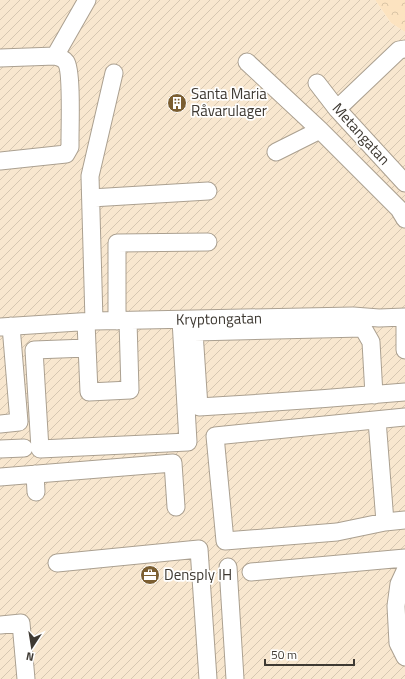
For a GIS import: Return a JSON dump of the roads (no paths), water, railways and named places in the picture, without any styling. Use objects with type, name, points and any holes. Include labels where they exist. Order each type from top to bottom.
[{"type":"street","points":[[55,56],[87,0]]},
{"type":"street","points":[[338,109],[399,50],[405,49]]},
{"type":"street","points":[[0,58],[55,56],[62,58],[66,62],[70,85],[70,147],[68,152],[60,156],[0,161]]},
{"type":"street","points":[[247,62],[320,130],[399,209],[405,219]]},
{"type":"street","points":[[114,73],[90,176],[90,322],[87,348],[89,392],[130,390],[122,321],[117,244],[208,242]]},
{"type":"street","name":"Metangatan","points":[[318,83],[338,109],[405,183]]},
{"type":"street","points":[[276,152],[320,130]]},
{"type":"street","points":[[91,198],[208,191]]},
{"type":"street","points":[[405,312],[405,350]]},
{"type":"street","name":"Kryptongatan","points":[[6,327],[122,321],[353,316],[379,318],[405,317]]},
{"type":"street","points":[[87,348],[34,350],[40,449],[188,442],[181,320]]},
{"type":"street","points":[[0,424],[19,422],[6,327]]},
{"type":"street","points":[[374,395],[371,342],[363,328],[194,332],[199,407],[374,395],[405,392]]},
{"type":"street","points":[[405,417],[215,436],[225,541],[337,532],[385,522],[405,520]]},
{"type":"street","points":[[377,420],[385,522]]},
{"type":"street","points":[[0,449],[24,448]]},
{"type":"street","points":[[0,476],[173,463],[176,507]]},
{"type":"street","points":[[31,474],[36,492]]},
{"type":"street","points":[[57,563],[199,549],[208,679]]},
{"type":"street","points":[[251,572],[405,558]]},
{"type":"street","points":[[228,568],[235,679]]},
{"type":"street","points":[[405,571],[399,584],[396,606],[398,643],[405,658]]},
{"type":"street","points":[[0,625],[21,623],[26,679]]},
{"type":"place","name":"Santa Maria Råvarulager","points":[[177,103]]},
{"type":"place","name":"Densply IH","points":[[150,575]]}]
